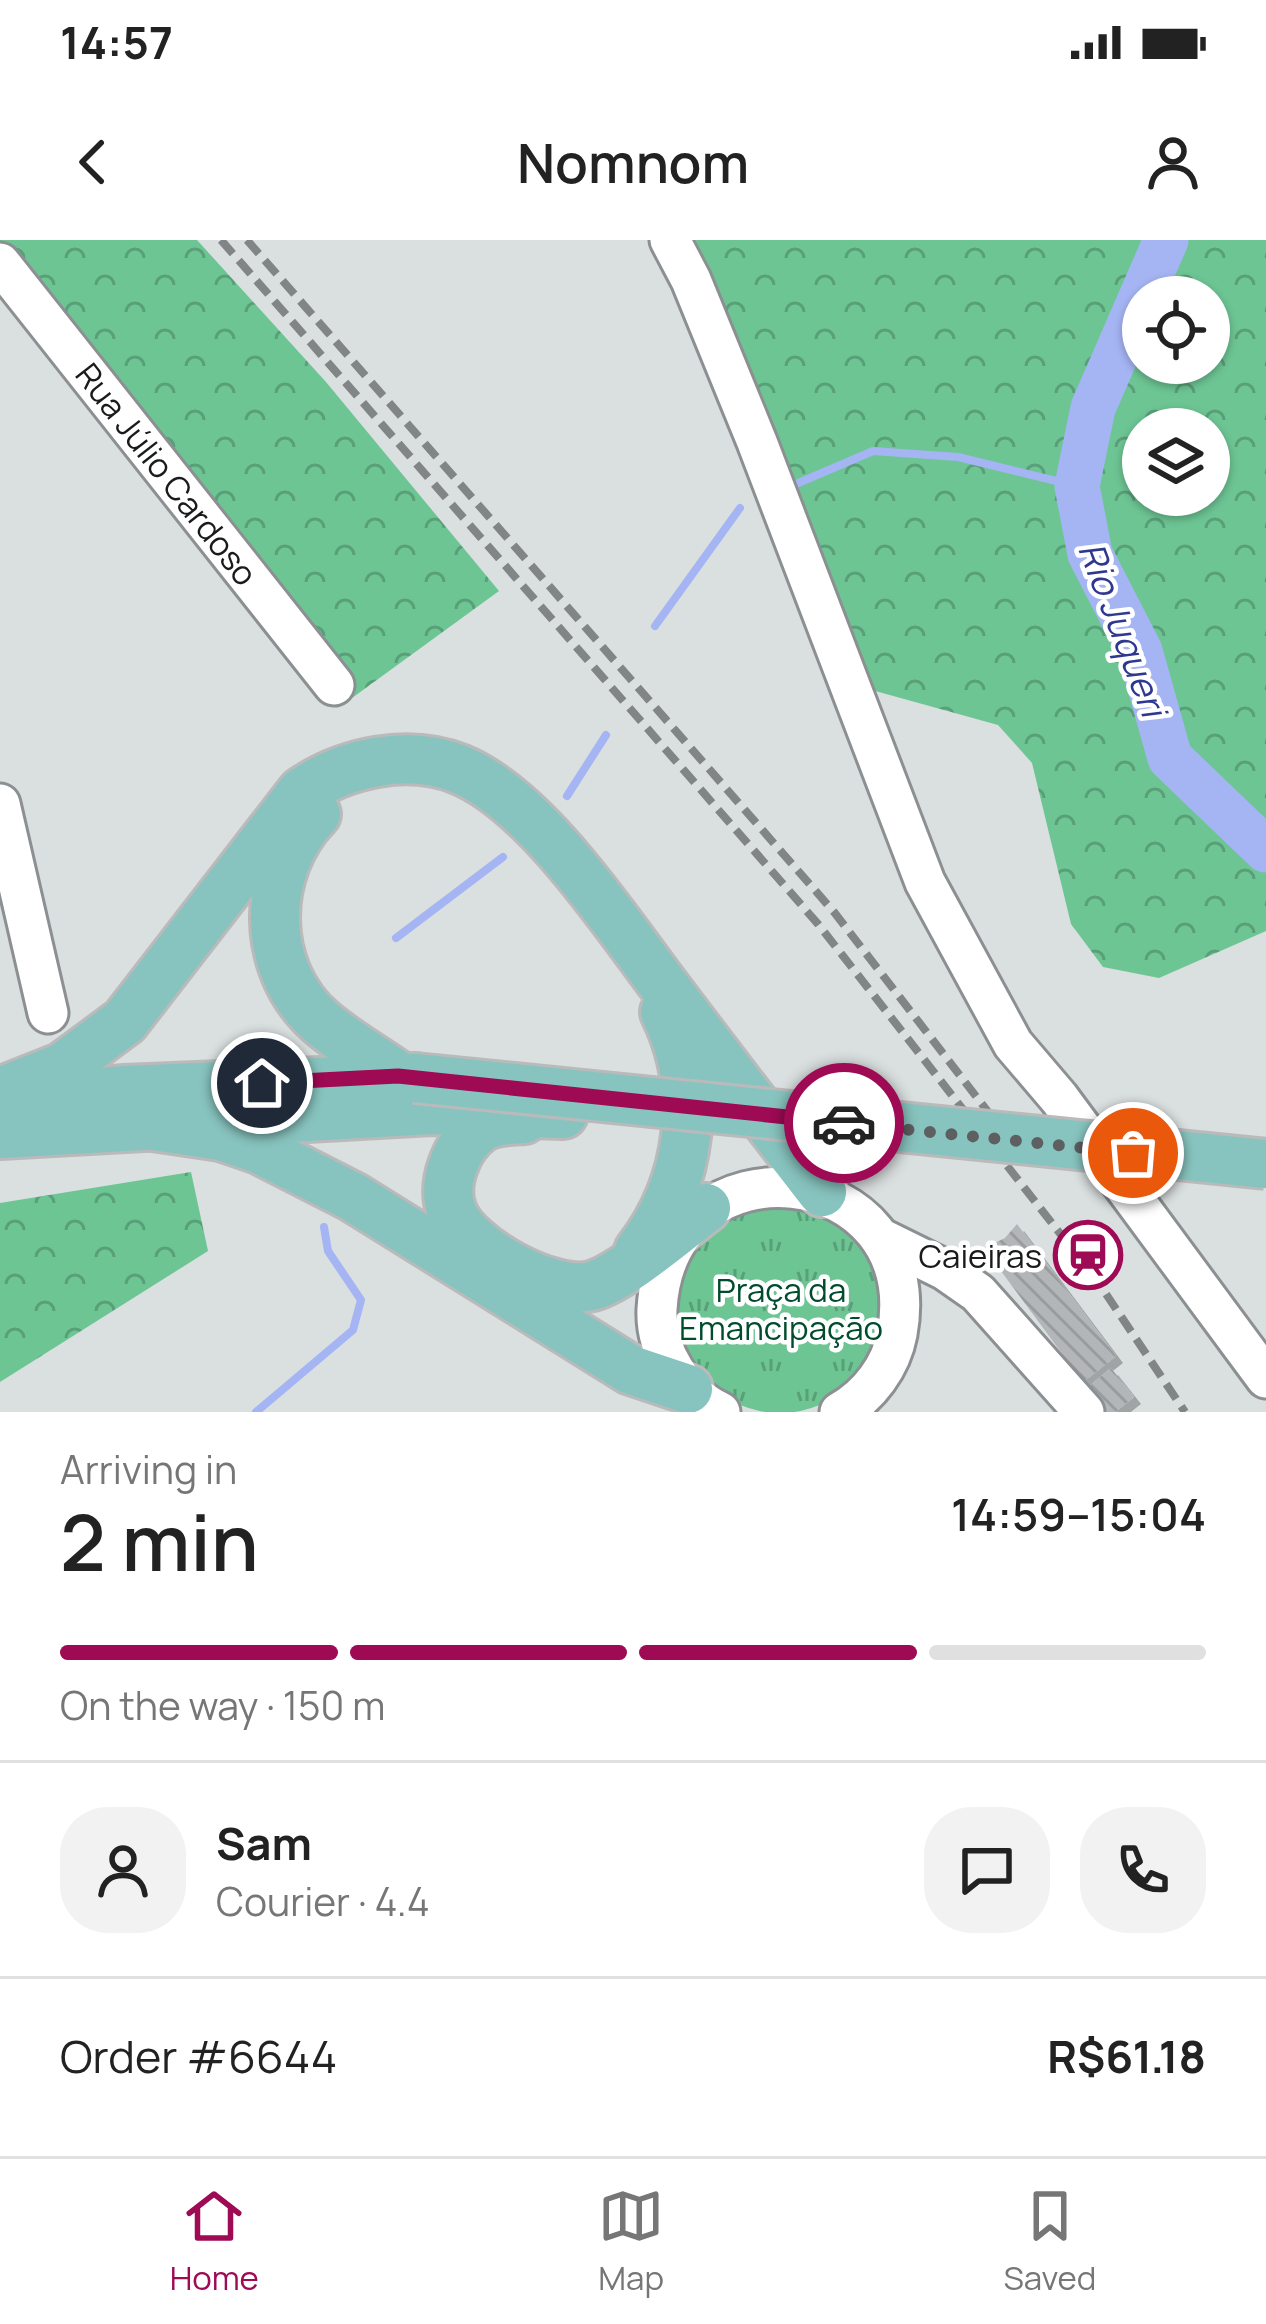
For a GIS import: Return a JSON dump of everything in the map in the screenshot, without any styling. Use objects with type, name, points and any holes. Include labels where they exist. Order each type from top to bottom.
[{"type":"main road","points":[[0,1097],[63,1067],[125,1022],[302,792],[340,770],[434,761],[458,768],[522,810],[821,1192]]},
{"type":"main road","points":[[381,763],[335,794],[306,825],[286,857],[276,894],[274,928],[280,958],[298,997],[322,1022],[406,1077]]},
{"type":"main road","points":[[563,1114],[491,1123],[476,1130],[449,1176],[452,1215],[464,1231],[506,1262],[563,1288],[596,1285],[666,1238],[685,1141],[687,1069],[646,963]]},
{"type":"main road","points":[[0,1097],[406,1077],[1266,1165]]},
{"type":"main road","points":[[0,1134],[432,1110],[563,1114],[1266,1195]]},
{"type":"main road","points":[[147,1125],[220,1136],[259,1148],[352,1197],[631,1370],[707,1405]]},
{"type":"street","points":[[670,240],[757,442],[925,883],[1013,1044],[1059,1098],[1266,1378]]},
{"type":"street","name":"Rua Júlio Cardoso","points":[[2,270],[334,685]]},
{"type":"street","points":[[0,804],[49,1012]]},
{"type":"street","points":[[707,1405],[666,1354],[657,1315],[666,1238],[742,1190],[782,1184],[821,1192],[854,1211],[880,1238],[896,1272],[901,1310],[890,1412]]},
{"type":"street","points":[[880,1238],[945,1270],[978,1293],[1084,1412]]},
{"type":"street","points":[[840,1412],[878,1379],[894,1347]]},
{"type":"green space","points":[[0,240],[197,240],[326,382],[499,591],[352,698],[128,404],[0,258]]},
{"type":"green space","points":[[678,240],[1266,240],[1266,931],[1159,978],[1103,967],[1071,924],[1032,763],[998,725],[868,689]]},
{"type":"green space","points":[[191,1172],[208,1251],[0,1382],[0,1203]]},
{"type":"green space","name":"Praça da Emancipação","points":[[760,1207],[800,1207],[838,1223],[866,1251],[882,1289],[882,1329],[866,1367],[838,1395],[800,1411],[760,1411],[722,1395],[694,1367],[678,1329],[678,1289],[694,1251],[722,1223]]},
{"type":"building","points":[[1017,1224],[1116,1356],[1083,1382],[984,1248],[1005,1238]]},
{"type":"building","points":[[1111,1368],[1134,1397],[1115,1412],[1104,1412],[1086,1389]]},
{"type":"waterway","name":"Rio Juqueri","points":[[1166,240],[1093,408],[1077,486],[1090,554],[1140,651],[1170,758],[1266,850]]},
{"type":"waterway","points":[[796,484],[873,451],[958,457],[1077,486]]},
{"type":"waterway","points":[[655,626],[740,508]]},
{"type":"waterway","points":[[567,796],[606,735]]},
{"type":"waterway","points":[[396,938],[503,857]]},
{"type":"waterway","points":[[256,1412],[353,1330],[361,1300],[328,1251],[324,1227]]},
{"type":"railway","points":[[221,240],[818,924],[1098,1282],[1185,1412]]},
{"type":"railway","points":[[247,240],[834,912],[1029,1165]]},
{"type":"way so far","points":[[844,1123],[1133,1153]]},
{"type":"place","name":"Caieiras","points":[[1088,1255]]},
{"type":"route","points":[[262,1083],[398,1076],[844,1123]]}]
